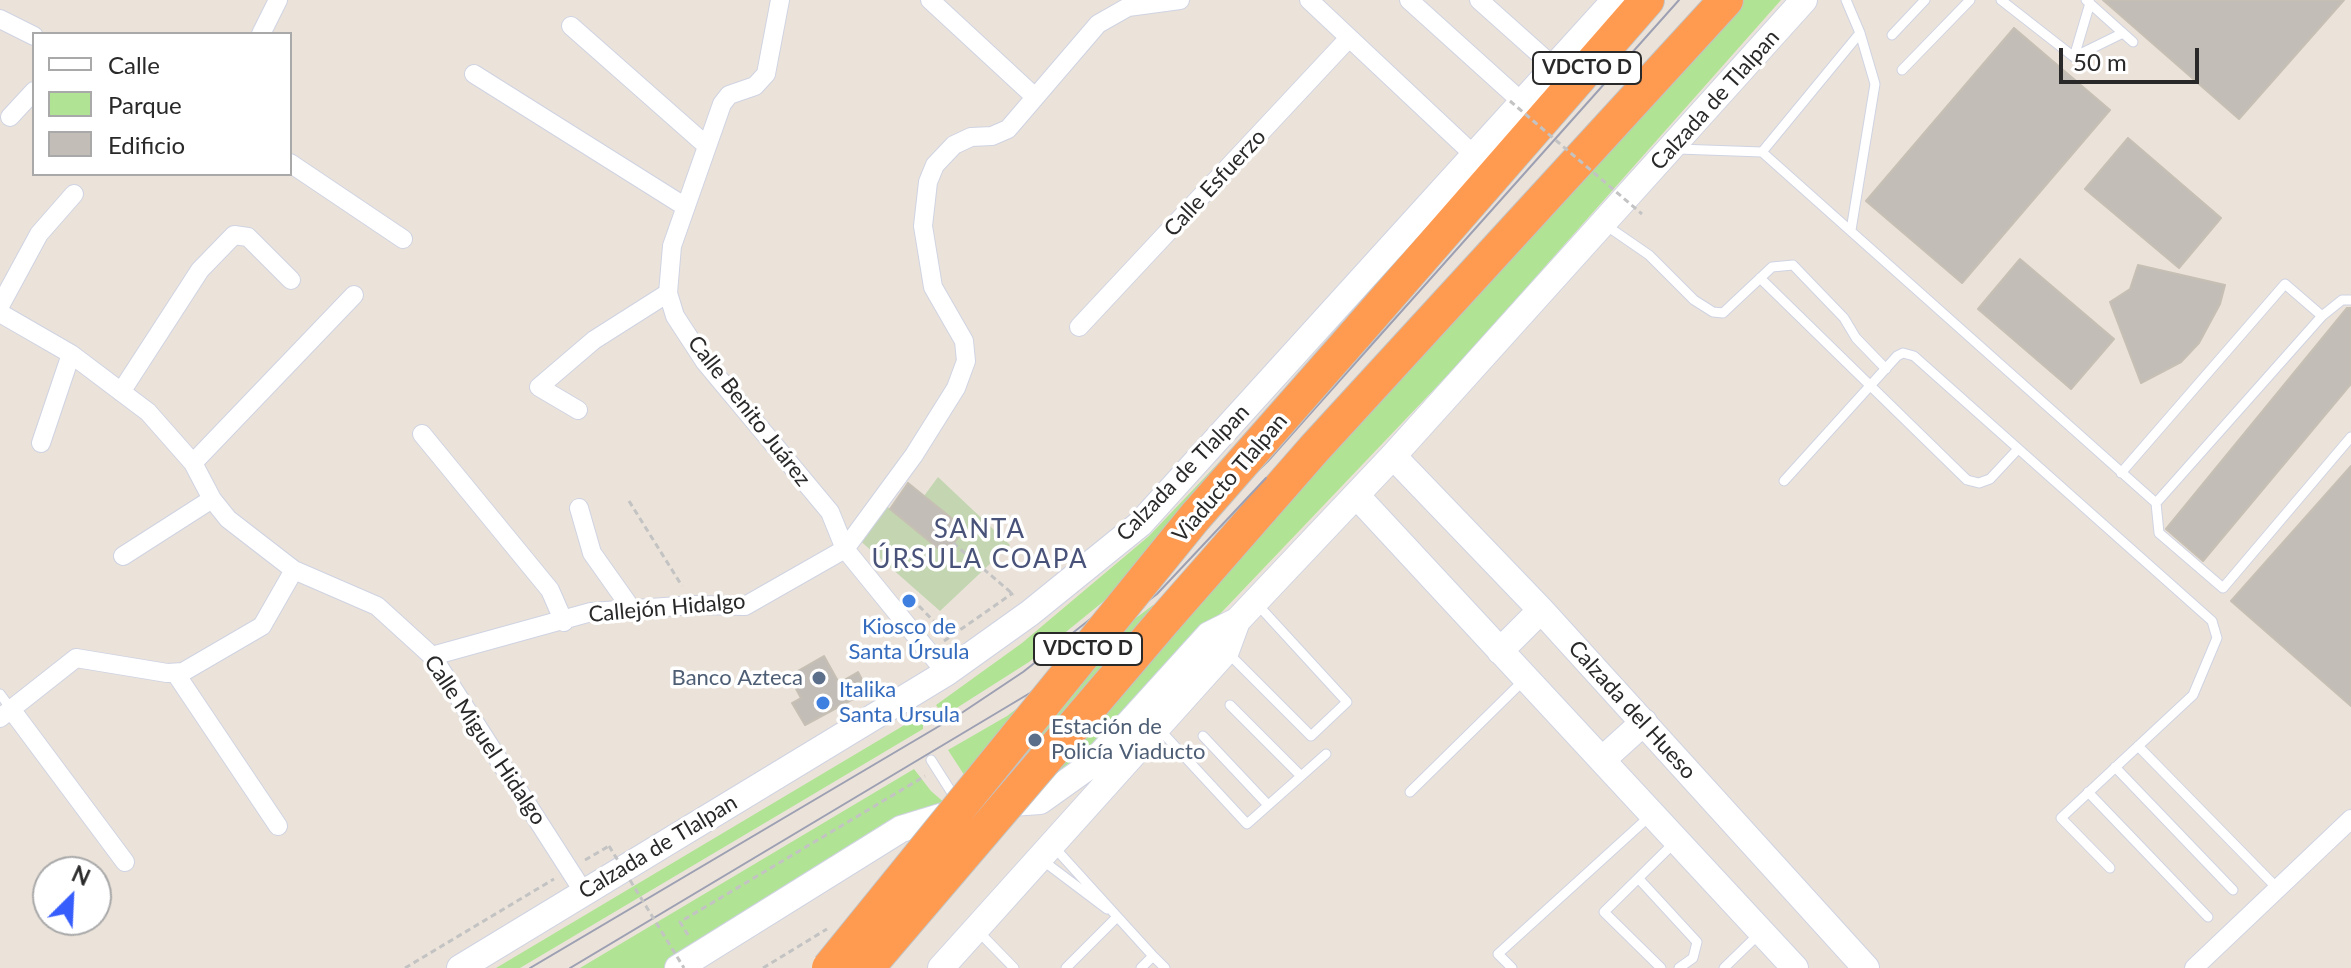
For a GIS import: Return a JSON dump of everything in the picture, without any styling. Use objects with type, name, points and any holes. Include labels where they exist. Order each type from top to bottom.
[{"type":"highway","name":"Viaducto Tlalpan","points":[[829,968],[1195,517],[1647,0]]},
{"type":"highway","name":"Viaducto Tlalpan","points":[[867,968],[1314,449],[1726,0]]},
{"type":"main road","name":"Calzada de Tlalpan","points":[[460,968],[577,880],[946,673],[1021,603],[1140,524],[1474,155],[1516,101],[1554,67],[1615,0]]},
{"type":"main road","name":"Calzada de Tlalpan","points":[[681,961],[901,829],[980,805],[1040,801],[1092,764],[1209,635],[1246,612],[1393,456],[1804,0]]},
{"type":"main road","name":"Calzada del Hueso","points":[[1393,456],[1541,610],[1866,968]]},
{"type":"main road","points":[[1356,495],[1795,968]]},
{"type":"main road","points":[[1500,651],[1541,610]]},
{"type":"main road","points":[[941,968],[1226,651],[1246,612]]},
{"type":"main road","points":[[1602,760],[1644,722]]},
{"type":"street","points":[[262,32],[278,0]]},
{"type":"street","name":"Calle Benito Juárez","points":[[780,0],[766,74],[755,86],[729,95],[684,206],[670,258],[668,293],[675,316],[705,362],[830,512],[845,549],[946,673]]},
{"type":"street","points":[[930,0],[1035,97]]},
{"type":"street","points":[[845,549],[914,455],[956,388],[966,361],[964,341],[933,287],[923,226],[928,182],[935,165],[963,141],[1008,129],[1098,24],[1128,7],[1180,0]]},
{"type":"street","points":[[1309,0],[1474,155]]},
{"type":"street","points":[[1409,0],[1516,101]]},
{"type":"street","points":[[1479,0],[1554,67]]},
{"type":"street","points":[[0,19],[32,35]]},
{"type":"street","points":[[571,26],[707,146]]},
{"type":"street","name":"Calle Esfuerzo","points":[[1079,327],[1349,38]]},
{"type":"street","points":[[474,74],[684,206]]},
{"type":"street","points":[[10,117],[32,93]]},
{"type":"street","points":[[292,164],[403,239]]},
{"type":"street","points":[[0,306],[39,234],[74,194]]},
{"type":"street","points":[[121,392],[200,270],[234,235],[248,237],[291,280]]},
{"type":"street","points":[[578,410],[539,387],[594,340],[668,293]]},
{"type":"street","points":[[193,463],[354,295]]},
{"type":"street","name":"Calle Miguel Hidalgo","points":[[0,313],[71,354],[169,432],[193,463],[212,499],[228,519],[294,570],[377,606],[432,656],[577,880]]},
{"type":"street","points":[[41,443],[71,354]]},
{"type":"street","points":[[422,434],[550,590],[564,622]]},
{"type":"street","points":[[123,556],[212,499]]},
{"type":"street","points":[[579,508],[592,553],[633,611]]},
{"type":"street","name":"Callejón Hidalgo","points":[[432,656],[564,622],[591,612],[694,605],[745,606],[845,549]]},
{"type":"street","points":[[125,862],[4,707],[76,658],[176,674],[262,626],[294,570]]},
{"type":"street","points":[[176,674],[278,826]]},
{"type":"street","points":[[2194,968],[2351,819]]},
{"type":"lane","points":[[1846,0],[1860,33],[1875,84],[1851,230]]},
{"type":"lane","points":[[1892,35],[1925,0]]},
{"type":"lane","points":[[1902,70],[1970,0]]},
{"type":"lane","points":[[2001,0],[2074,57]]},
{"type":"lane","points":[[2074,57],[2088,2],[2133,42]]},
{"type":"lane","points":[[1762,152],[1860,33]]},
{"type":"lane","points":[[2074,57],[2123,33]]},
{"type":"lane","points":[[1671,148],[1762,152],[2156,503],[2159,533],[2223,588],[2351,437]]},
{"type":"lane","points":[[1604,224],[1649,255],[1694,300],[1713,312],[1723,313],[1772,267],[1793,265],[1844,318],[1856,338],[1886,369]]},
{"type":"lane","points":[[1760,278],[1967,480],[1979,483],[1990,479],[2018,449]]},
{"type":"lane","points":[[2121,473],[2285,284],[2322,316]]},
{"type":"lane","points":[[2156,503],[2322,316],[2342,300],[2351,300]]},
{"type":"lane","points":[[1784,481],[1886,369],[1903,353],[1914,356],[2212,621],[2216,630],[2213,654],[2193,695],[2061,818],[2110,868]]},
{"type":"lane","points":[[1226,651],[1311,736],[1347,702],[1246,612]]},
{"type":"lane","points":[[1410,792],[1526,679]]},
{"type":"lane","points":[[1230,705],[1301,776]]},
{"type":"lane","points":[[1157,727],[1247,824],[1326,754]]},
{"type":"lane","points":[[1203,736],[1268,805]]},
{"type":"lane","points":[[2138,746],[2278,889]]},
{"type":"lane","points":[[931,760],[962,810]]},
{"type":"lane","points":[[2115,767],[2233,890]]},
{"type":"lane","points":[[2088,792],[2208,917]]},
{"type":"lane","points":[[1512,968],[1498,954],[1652,814]]},
{"type":"lane","points":[[1661,968],[1604,912],[1677,840]]},
{"type":"lane","points":[[1045,851],[1165,968]]},
{"type":"lane","points":[[1045,851],[1100,895],[1107,909]]},
{"type":"lane","points":[[1639,879],[1697,942],[1693,958],[1679,968]]},
{"type":"lane","points":[[1066,968],[1116,918]]},
{"type":"lane","points":[[976,929],[1014,968]]},
{"type":"lane","points":[[1724,968],[1763,931]]},
{"type":"lane","points":[[1141,968],[1153,956]]},
{"type":"path","points":[[1516,101],[1642,214]]},
{"type":"path","points":[[629,501],[686,593]]},
{"type":"path","points":[[929,652],[949,637],[1021,603],[953,543]]},
{"type":"path","points":[[919,606],[949,637]]},
{"type":"path","points":[[694,945],[680,922],[923,777]]},
{"type":"path","points":[[405,968],[577,880],[609,846],[681,961]]},
{"type":"green space","points":[[1740,0],[1781,0],[1464,358],[1098,742],[1059,776],[1029,790],[1003,760],[972,787],[948,750],[1007,716],[1153,605],[1174,626]]},
{"type":"green space","points":[[1303,374],[1163,553],[1029,662],[944,716],[936,705],[1022,643],[1149,536]]},
{"type":"green space","points":[[938,477],[1010,545],[940,611],[857,538],[884,504],[944,553],[924,496]]},
{"type":"green space","points":[[923,714],[923,729],[520,968],[496,968]]},
{"type":"green space","points":[[914,769],[947,805],[666,968],[580,968]]},
{"type":"building","points":[[2103,0],[2344,0],[2239,119]]},
{"type":"building","points":[[2014,28],[2110,110],[1962,283],[1866,201]]},
{"type":"building","points":[[2128,138],[2221,218],[2179,268],[2085,189]]},
{"type":"building","points":[[2020,259],[2114,339],[2071,389],[1978,309]]},
{"type":"building","points":[[2138,265],[2225,285],[2220,304],[2199,343],[2181,362],[2141,383],[2110,302],[2130,289]]},
{"type":"building","points":[[2347,308],[2351,308],[2351,384],[2203,561],[2166,529]]},
{"type":"building","points":[[2351,466],[2351,706],[2231,601]]},
{"type":"building","points":[[908,483],[965,529],[945,554],[890,509]]},
{"type":"building","points":[[824,656],[839,683],[858,672],[868,691],[805,725],[792,703],[801,698],[789,676]]},
{"type":"tram line","points":[[530,968],[963,712],[1023,672],[1168,558],[1268,461],[1679,0]]},
{"type":"tram line","points":[[570,968],[1030,693],[1157,594],[1266,478]]},
{"type":"place","name":"Kiosco de Santa Úrsula","points":[[909,601]]},
{"type":"place","name":"Banco Azteca","points":[[819,678]]},
{"type":"place","name":"Italika Santa Ursula","points":[[823,703]]},
{"type":"place","name":"Estación de Policía Viaducto","points":[[1035,740]]},
{"type":"district","name":"SANTA ÚRSULA COAPA","points":[[980,545]]}]
